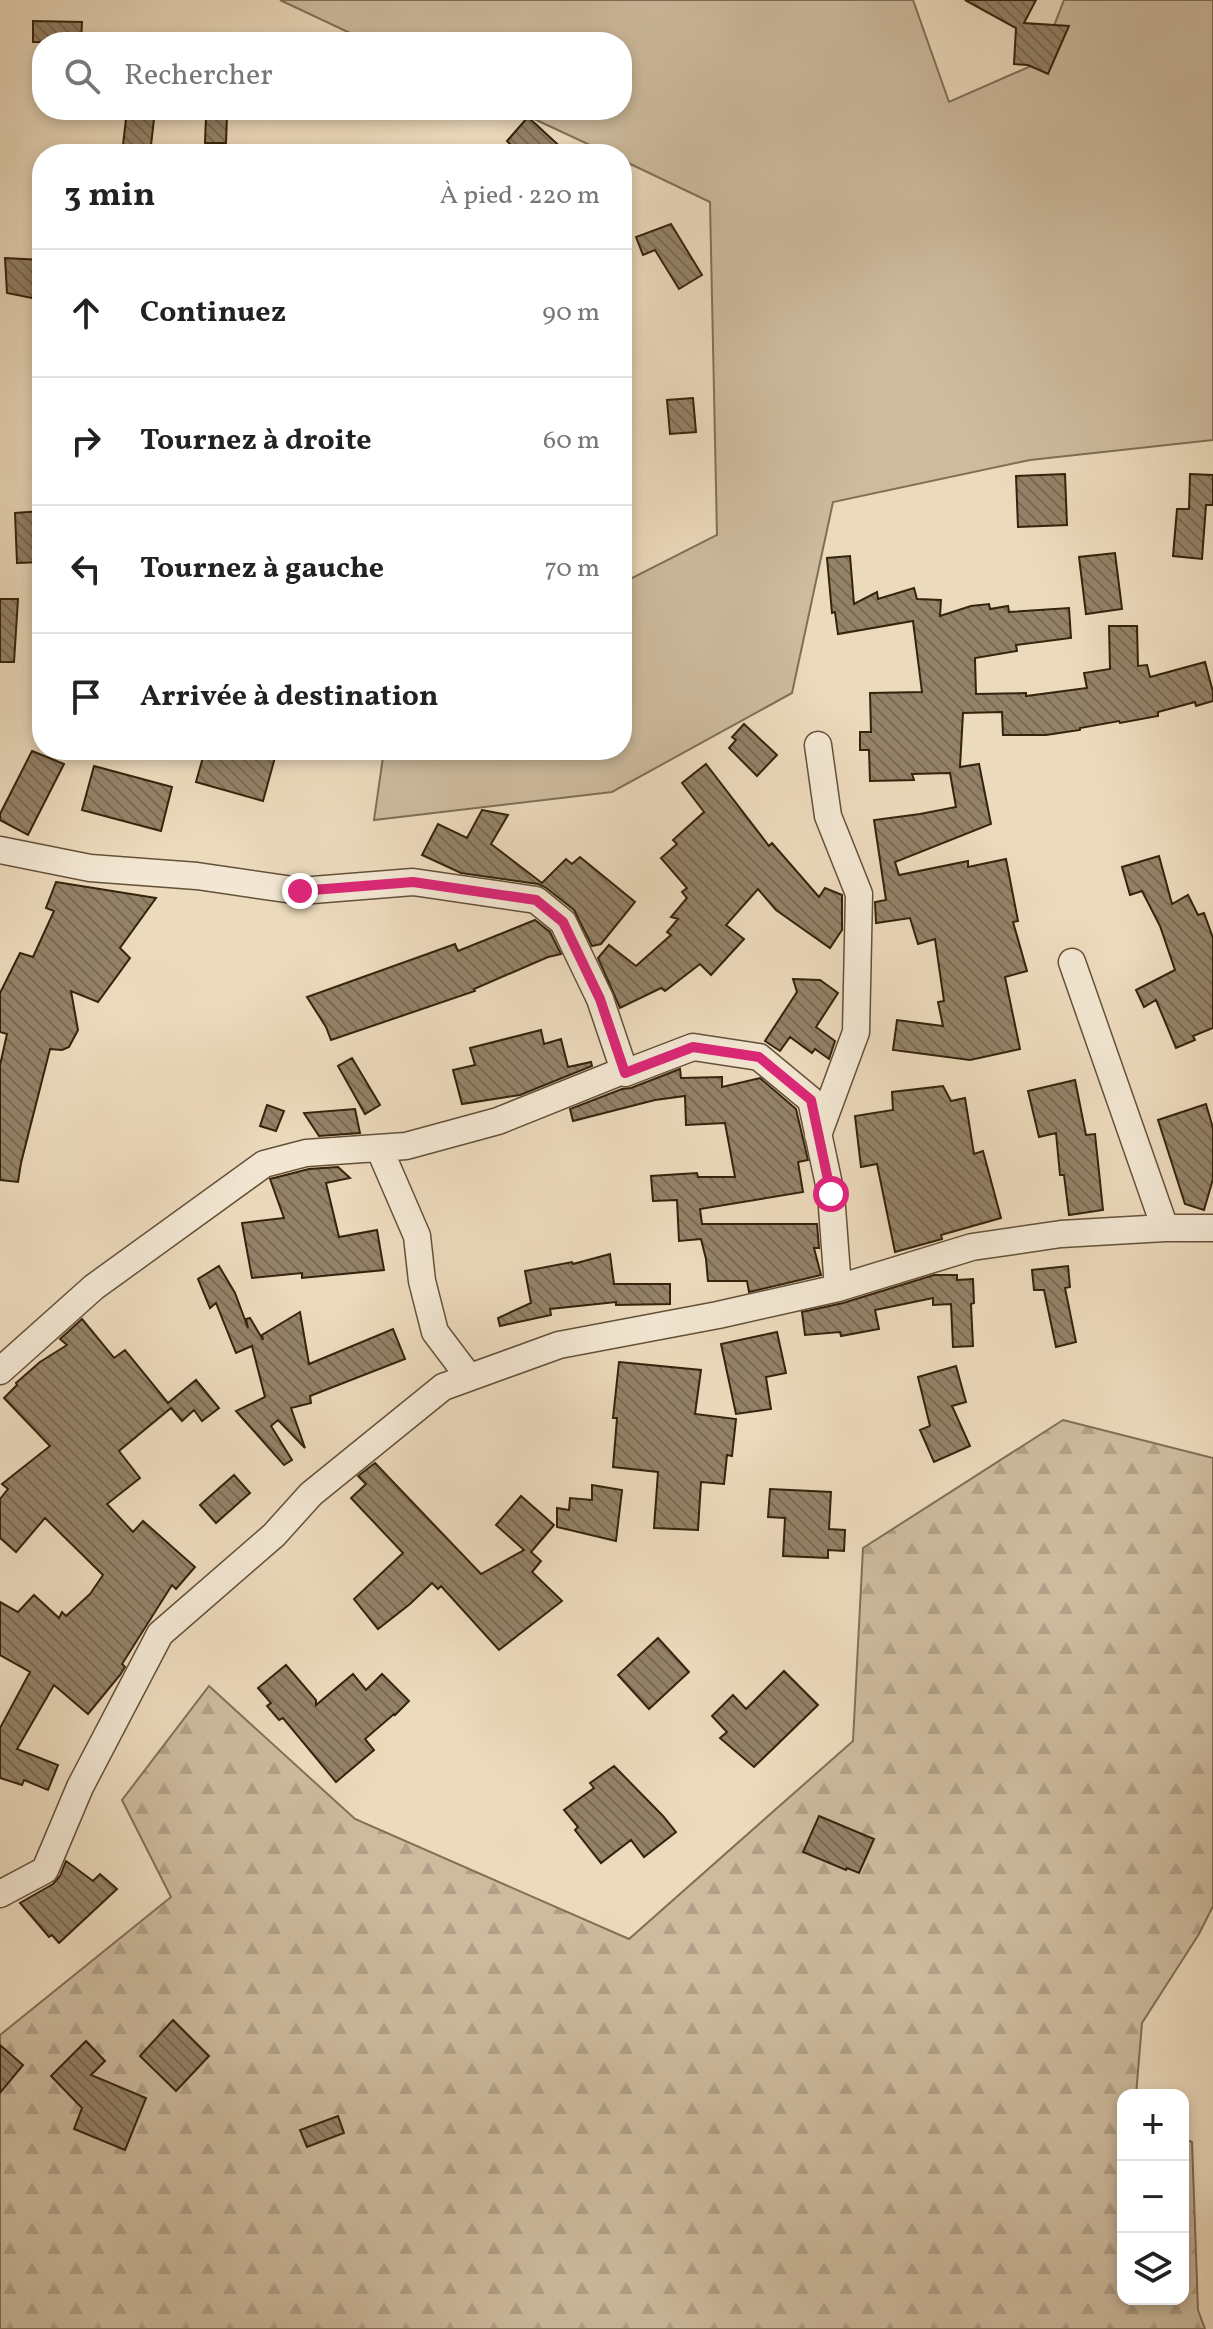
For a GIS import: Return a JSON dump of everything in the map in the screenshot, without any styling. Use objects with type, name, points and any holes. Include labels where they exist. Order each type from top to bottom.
[{"type":"street","points":[[818,745],[828,816],[859,894],[856,1032],[818,1135]]},
{"type":"street","points":[[0,850],[90,868],[197,876],[300,891],[413,882],[536,900],[563,922],[600,999],[625,1073]]},
{"type":"street","points":[[1072,962],[1165,1228]]},
{"type":"street","points":[[0,1371],[94,1287],[264,1164],[306,1153],[406,1146],[498,1121],[620,1072],[625,1073],[693,1047],[759,1057],[811,1100],[831,1194],[838,1288]]},
{"type":"street","points":[[379,1148],[417,1236],[422,1281],[435,1332],[469,1377]]},
{"type":"street","points":[[0,1894],[45,1870],[80,1787],[160,1634],[274,1535],[311,1494],[443,1387],[559,1345],[718,1315],[838,1288],[972,1247],[1061,1234],[1213,1228]]},
{"type":"green space","points":[[280,0],[913,0],[949,102],[1040,62],[1064,0],[1213,0],[1213,440],[1030,460],[833,502],[792,693],[612,792],[374,820],[383,760],[632,760],[632,578],[717,535],[710,202],[632,165],[632,144],[588,144],[536,120],[632,120],[632,32],[348,32]]},
{"type":"green space","points":[[1063,1420],[1213,1458],[1213,1906],[1199,1934],[1142,2023],[1136,2089],[1117,2089],[1117,2305],[1189,2305],[1189,2141],[1192,2142],[1198,2310],[1205,2329],[0,2329],[0,2035],[171,1897],[122,1800],[209,1686],[355,1819],[629,1939],[853,1741],[863,1548]]},
{"type":"building","points":[[965,0],[1036,0],[1024,23],[1069,26],[1048,74],[1028,65],[1014,64],[1016,28]]},
{"type":"building","points":[[33,21],[82,22],[82,32],[33,32]]},
{"type":"building","points":[[126,120],[154,120],[151,144],[123,144]]},
{"type":"building","points":[[206,120],[227,120],[226,143],[205,143]]},
{"type":"building","points":[[525,120],[531,120],[557,144],[510,144],[507,141]]},
{"type":"building","points":[[671,224],[702,275],[679,289],[655,250],[643,255],[636,237]]},
{"type":"building","points":[[5,258],[32,259],[32,298],[7,293]]},
{"type":"building","points":[[693,398],[696,432],[670,434],[667,400]]},
{"type":"building","points":[[1065,474],[1067,525],[1018,527],[1016,476]]},
{"type":"building","points":[[1190,474],[1213,475],[1213,505],[1206,505],[1202,559],[1173,556],[1177,509],[1189,509]]},
{"type":"building","points":[[32,512],[32,562],[17,563],[15,513]]},
{"type":"building","points":[[1115,553],[1122,609],[1086,614],[1079,557]]},
{"type":"building","points":[[850,556],[854,604],[877,592],[878,599],[914,588],[917,599],[941,600],[940,616],[989,604],[990,609],[1008,606],[1009,612],[1069,608],[1071,638],[1016,645],[1017,651],[975,658],[976,694],[1026,693],[1026,696],[1087,688],[1084,673],[1110,669],[1109,626],[1137,626],[1138,666],[1147,665],[1150,677],[1205,662],[1213,701],[1196,706],[1195,702],[1158,712],[1158,716],[1046,735],[1003,735],[1002,712],[963,713],[960,767],[979,764],[991,824],[895,862],[899,875],[968,861],[968,867],[1006,859],[1018,921],[1013,922],[1027,971],[1005,977],[1020,1049],[970,1060],[893,1050],[897,1020],[943,1026],[938,1002],[944,1001],[935,939],[918,944],[910,918],[876,923],[875,902],[886,900],[874,820],[956,807],[950,773],[912,774],[914,780],[870,781],[869,750],[860,750],[860,732],[871,732],[870,693],[922,692],[913,621],[838,634],[835,612],[832,613],[827,558]]},
{"type":"building","points":[[0,599],[18,599],[14,662],[0,662]]},
{"type":"building","points":[[744,724],[777,755],[757,776],[729,748],[736,740],[732,737]]},
{"type":"building","points":[[32,751],[32,760],[54,760],[64,764],[28,835],[0,820],[0,814]]},
{"type":"building","points":[[202,760],[274,760],[263,801],[196,782]]},
{"type":"building","points":[[706,764],[769,846],[772,843],[819,897],[825,888],[842,895],[842,930],[830,948],[776,910],[758,889],[726,925],[744,939],[711,975],[700,964],[665,991],[661,988],[620,1008],[598,958],[609,945],[636,966],[671,935],[667,932],[678,919],[671,917],[687,898],[682,892],[687,888],[661,858],[677,844],[673,840],[704,812],[682,783]]},
{"type":"building","points":[[94,766],[172,787],[161,831],[82,810]]},
{"type":"building","points":[[482,810],[508,815],[491,844],[542,883],[566,859],[572,864],[580,857],[635,902],[601,944],[592,946],[574,910],[545,887],[461,873],[422,855],[438,824],[467,838]]},
{"type":"building","points":[[1159,856],[1172,904],[1188,895],[1198,915],[1204,913],[1213,938],[1213,1028],[1193,1036],[1195,1040],[1176,1048],[1156,1000],[1144,1007],[1136,990],[1175,970],[1160,926],[1142,891],[1130,895],[1122,867]]},
{"type":"building","points":[[56,882],[156,898],[120,948],[130,958],[98,1002],[71,991],[78,1030],[69,1047],[50,1049],[18,1182],[0,1180],[0,1065],[7,1034],[0,1032],[0,993],[20,953],[33,957],[54,911],[46,908]]},
{"type":"building","points":[[535,920],[550,932],[561,954],[475,991],[331,1040],[307,997],[455,944],[458,951]]},
{"type":"building","points":[[793,979],[820,980],[838,993],[816,1027],[835,1041],[829,1059],[815,1049],[812,1053],[790,1037],[780,1051],[765,1041],[797,992]]},
{"type":"building","points":[[541,1030],[544,1044],[561,1039],[568,1067],[591,1062],[592,1066],[520,1095],[462,1104],[453,1070],[475,1065],[470,1048]]},
{"type":"building","points":[[352,1058],[380,1105],[365,1114],[338,1066]]},
{"type":"building","points":[[680,1069],[681,1078],[722,1077],[722,1087],[760,1078],[796,1109],[808,1160],[798,1162],[803,1192],[700,1209],[702,1224],[817,1224],[819,1248],[814,1248],[821,1275],[749,1292],[747,1281],[708,1281],[701,1239],[679,1241],[677,1200],[653,1201],[651,1176],[697,1173],[698,1177],[735,1177],[725,1123],[686,1125],[685,1096],[655,1100],[573,1121],[570,1109]]},
{"type":"building","points":[[1075,1080],[1086,1135],[1095,1134],[1103,1210],[1069,1215],[1064,1175],[1060,1175],[1056,1133],[1039,1137],[1028,1091]]},
{"type":"building","points":[[943,1086],[951,1101],[965,1098],[974,1154],[983,1151],[1001,1218],[895,1252],[877,1164],[861,1167],[855,1116],[893,1110],[892,1092]]},
{"type":"building","points":[[1206,1104],[1213,1128],[1213,1179],[1204,1210],[1185,1204],[1158,1120]]},
{"type":"building","points":[[267,1105],[284,1111],[276,1131],[260,1126]]},
{"type":"building","points":[[355,1109],[360,1133],[319,1136],[304,1113]]},
{"type":"building","points":[[338,1167],[350,1178],[326,1183],[339,1237],[377,1230],[384,1270],[302,1278],[302,1273],[252,1278],[242,1223],[284,1218],[270,1179],[309,1169]]},
{"type":"building","points":[[610,1254],[614,1284],[670,1284],[670,1304],[616,1305],[616,1302],[550,1309],[551,1315],[500,1326],[498,1318],[531,1303],[525,1271],[573,1264]]},
{"type":"building","points":[[219,1266],[235,1293],[248,1328],[246,1319],[250,1318],[263,1340],[262,1335],[300,1312],[309,1364],[393,1329],[405,1359],[310,1396],[311,1403],[291,1408],[305,1448],[278,1420],[271,1426],[292,1460],[284,1465],[236,1411],[265,1397],[252,1346],[236,1353],[216,1303],[210,1308],[198,1279]]},
{"type":"building","points":[[1068,1266],[1070,1287],[1065,1288],[1076,1342],[1056,1347],[1044,1290],[1034,1290],[1032,1270]]},
{"type":"building","points":[[934,1275],[957,1275],[957,1280],[973,1279],[973,1346],[953,1347],[951,1304],[933,1305],[933,1298],[875,1310],[879,1329],[841,1336],[840,1332],[805,1335],[802,1312]]},
{"type":"building","points":[[82,1319],[114,1358],[125,1350],[168,1403],[196,1380],[219,1408],[202,1421],[194,1410],[182,1421],[171,1408],[119,1451],[140,1478],[107,1504],[133,1532],[143,1521],[195,1567],[176,1589],[172,1585],[122,1664],[125,1667],[120,1675],[88,1714],[54,1685],[17,1749],[58,1765],[48,1790],[24,1780],[22,1785],[0,1778],[0,1728],[30,1672],[0,1655],[0,1602],[18,1612],[34,1595],[59,1618],[62,1612],[66,1616],[90,1594],[103,1575],[45,1518],[16,1552],[0,1538],[0,1499],[8,1489],[2,1484],[50,1446],[4,1398],[40,1362],[67,1345],[60,1339]]},
{"type":"building","points":[[777,1332],[786,1373],[766,1377],[771,1409],[736,1414],[721,1344]]},
{"type":"building","points":[[619,1362],[701,1370],[695,1414],[736,1419],[732,1456],[727,1455],[724,1484],[701,1482],[698,1530],[654,1528],[658,1472],[613,1467],[617,1418],[613,1418]]},
{"type":"building","points":[[956,1366],[966,1402],[952,1406],[970,1446],[934,1462],[920,1430],[930,1426],[918,1377]]},
{"type":"building","points":[[375,1463],[481,1574],[524,1550],[496,1525],[521,1496],[554,1525],[531,1552],[541,1561],[532,1572],[562,1601],[499,1650],[441,1586],[438,1589],[432,1583],[378,1629],[354,1599],[403,1553],[351,1498],[366,1484],[358,1476]]},
{"type":"building","points":[[234,1475],[250,1493],[216,1523],[200,1505]]},
{"type":"building","points":[[592,1485],[622,1490],[616,1541],[557,1527],[557,1508],[569,1510],[570,1498],[592,1500]]},
{"type":"building","points":[[770,1489],[831,1492],[829,1529],[845,1530],[844,1551],[828,1550],[828,1558],[783,1556],[785,1518],[768,1517]]},
{"type":"building","points":[[658,1638],[689,1672],[649,1709],[618,1675]]},
{"type":"building","points":[[286,1665],[316,1700],[316,1705],[353,1674],[366,1690],[382,1674],[409,1701],[365,1739],[374,1750],[336,1782],[283,1718],[279,1720],[267,1706],[271,1703],[258,1688]]},
{"type":"building","points":[[784,1671],[818,1705],[754,1767],[720,1738],[727,1732],[712,1716],[733,1695],[746,1709]]},
{"type":"building","points":[[614,1766],[676,1832],[644,1857],[631,1840],[601,1863],[575,1830],[578,1827],[564,1810],[594,1788],[590,1783]]},
{"type":"building","points":[[819,1816],[874,1839],[859,1873],[803,1852]]},
{"type":"building","points":[[66,1861],[93,1881],[100,1874],[117,1889],[59,1943],[52,1935],[49,1937],[20,1903],[53,1884]]},
{"type":"building","points":[[173,2020],[209,2056],[176,2091],[140,2056]]},
{"type":"building","points":[[86,2041],[105,2061],[91,2075],[146,2098],[125,2150],[74,2129],[82,2108],[51,2076]]},
{"type":"building","points":[[0,2045],[23,2065],[0,2093]]},
{"type":"building","points":[[338,2116],[344,2133],[307,2147],[300,2130]]},
{"type":"route","points":[[300,891],[413,882],[536,900],[563,922],[600,999],[625,1073],[693,1047],[759,1057],[811,1100],[831,1194]]}]
